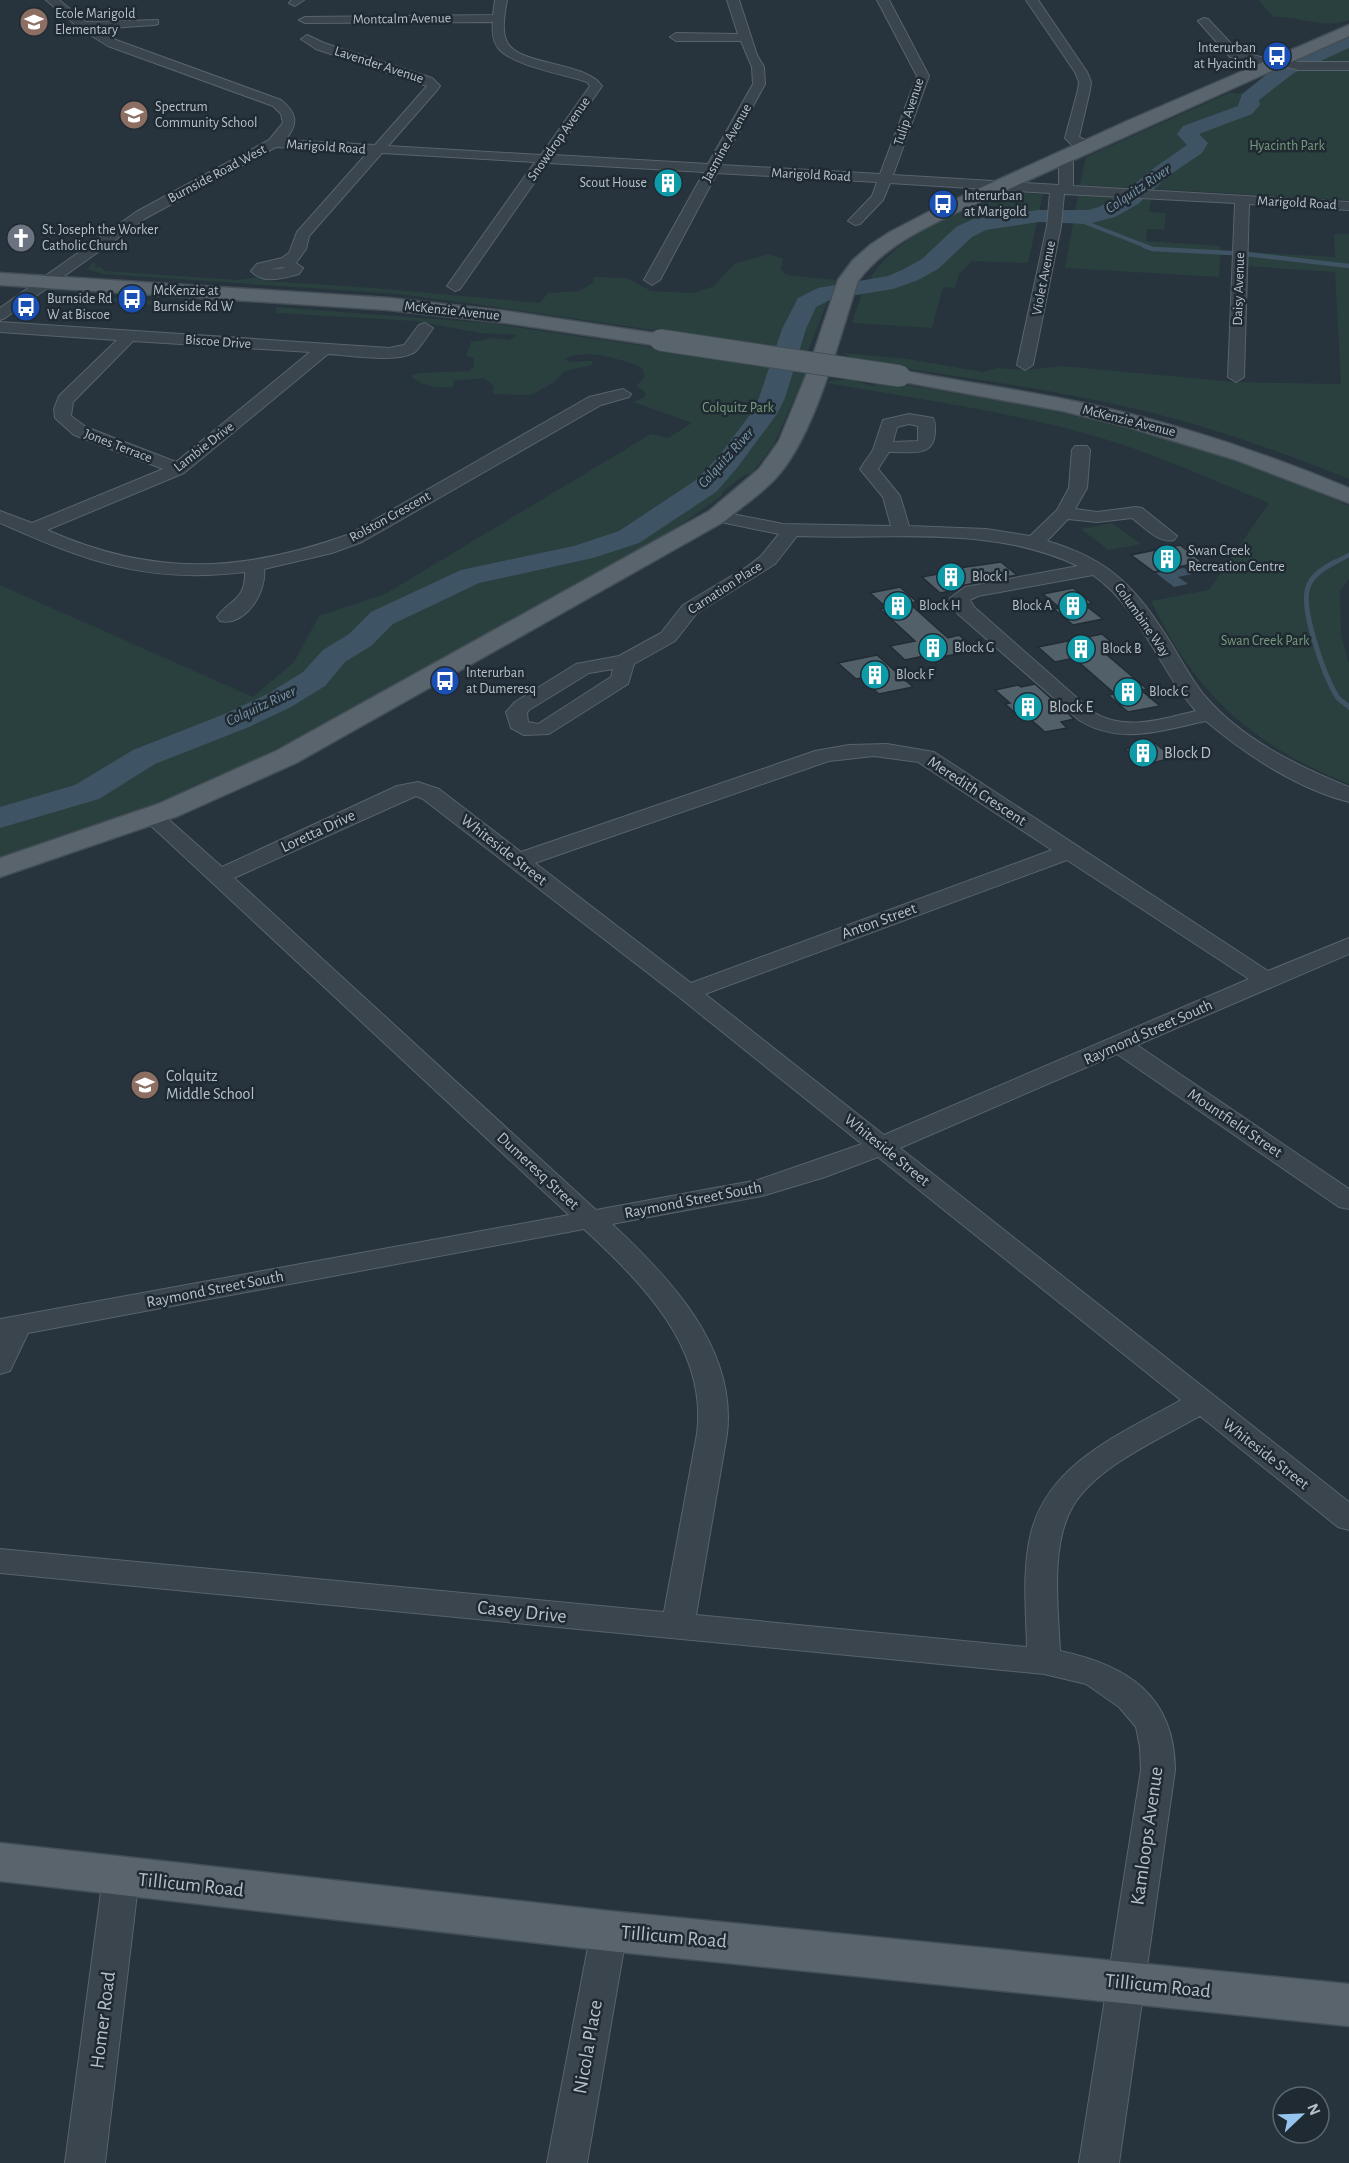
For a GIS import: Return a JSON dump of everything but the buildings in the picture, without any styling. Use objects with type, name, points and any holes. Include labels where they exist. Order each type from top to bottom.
[{"type":"main road","points":[[0,868],[151,816],[217,789],[306,746],[717,516],[767,474],[789,442],[817,373],[845,288],[853,271],[862,261],[894,238],[1001,186],[1088,145],[1286,64],[1349,30]]},
{"type":"main road","name":"McKenzie Avenue","points":[[0,279],[389,304],[506,317],[900,376],[1063,405],[1150,426],[1263,461],[1349,496]]},
{"type":"main road","name":"McKenzie Avenue","points":[[900,376],[937,378],[1002,388],[1128,413],[1230,442],[1349,486]]},
{"type":"main road","name":"Tillicum Road","points":[[0,1862],[609,1931],[1349,2005]]},
{"type":"street","name":"Burnside Road West","points":[[0,315],[141,215],[274,143],[284,134],[290,123],[289,113],[277,103],[112,43],[83,26],[52,0]]},
{"type":"street","name":"Snowdrop Avenue","points":[[455,286],[596,86],[595,82],[583,76],[509,52],[501,45],[498,18],[501,0]]},
{"type":"street","name":"Jasmine Avenue","points":[[652,280],[759,84],[759,68],[751,55],[733,0]]},
{"type":"street","name":"Tulip Avenue","points":[[855,221],[878,197],[923,76],[883,0]]},
{"type":"street","points":[[1032,0],[1081,72],[1085,82],[1072,138],[1078,143],[1088,145]]},
{"type":"street","name":"Montcalm Avenue","points":[[306,20],[498,18]]},
{"type":"street","points":[[1204,21],[1234,54],[1286,64],[1349,66]]},
{"type":"street","points":[[83,26],[154,22]]},
{"type":"street","points":[[676,37],[745,38]]},
{"type":"street","name":"Lavender Avenue","points":[[285,263],[298,250],[302,235],[434,86],[428,81],[320,46],[307,39]]},
{"type":"street","name":"Marigold Road","points":[[274,143],[1349,206]]},
{"type":"street","name":"Violet Avenue","points":[[1025,365],[1066,161],[1058,159]]},
{"type":"street","name":"Daisy Avenue","points":[[1236,377],[1242,200]]},
{"type":"street","name":"Biscoe Drive","points":[[0,327],[400,352],[409,349],[425,328]]},
{"type":"street","name":"Jones Terrace","points":[[129,336],[65,400],[62,409],[63,418],[80,431],[178,468]]},
{"type":"street","name":"Lambie Drive","points":[[32,530],[178,468],[324,349]]},
{"type":"street","name":"Rolston Crescent","points":[[0,516],[92,555],[136,565],[199,569],[254,566],[315,553],[356,538],[595,401],[623,394]]},
{"type":"street","points":[[882,447],[871,462],[869,469],[891,496],[897,510],[901,532]]},
{"type":"street","points":[[1034,543],[1064,513],[1078,488],[1081,450]]},
{"type":"street","points":[[1064,513],[1097,517],[1136,512],[1168,536]]},
{"type":"street","name":"Columbine Way","points":[[717,516],[792,530],[975,533],[1034,543],[1069,554],[1098,568],[1120,586],[1183,680],[1210,714],[1261,751],[1296,771],[1349,795]]},
{"type":"street","name":"Carnation Place","points":[[625,661],[621,680],[542,730],[524,729],[518,724],[515,718],[516,712],[522,706],[583,668],[625,661],[668,636],[690,609],[768,560],[792,530]]},
{"type":"street","points":[[227,617],[246,604],[257,578],[254,566]]},
{"type":"street","points":[[1098,568],[972,591],[960,598],[961,603],[965,610],[1078,709],[1096,722],[1112,728],[1133,728],[1210,714]]},
{"type":"street","name":"Meredith Crescent","points":[[518,861],[823,756],[867,748],[891,748],[926,757],[1266,980]]},
{"type":"street","name":"Whiteside Street","points":[[418,789],[431,794],[688,992],[1349,1519]]},
{"type":"street","name":"Loretta Drive","points":[[218,877],[405,791],[418,789]]},
{"type":"street","name":"Dumeresq Street","points":[[151,816],[168,829],[591,1220],[638,1264],[663,1292],[696,1344],[712,1390],[714,1413],[701,1509],[678,1627]]},
{"type":"street","name":"Anton Street","points":[[688,992],[1070,851]]},
{"type":"street","name":"Raymond Street South","points":[[8,1328],[762,1188],[882,1146],[1349,945]]},
{"type":"street","name":"Mountfield Street","points":[[1120,1045],[1349,1201]]},
{"type":"street","points":[[0,1364],[8,1328]]},
{"type":"street","points":[[1044,1661],[1042,1588],[1047,1533],[1057,1503],[1075,1479],[1094,1463],[1201,1402]]},
{"type":"street","name":"Casey Drive","points":[[0,1561],[1044,1661]]},
{"type":"street","name":"Kamloops Avenue","points":[[1044,1661],[1071,1665],[1099,1674],[1129,1694],[1152,1723],[1158,1746],[1158,1770],[1099,2163]]},
{"type":"street","name":"Homer Road","points":[[85,2163],[121,1877]]},
{"type":"street","name":"Nicola Place","points":[[567,2163],[609,1931]]},
{"type":"green space","points":[[1258,0],[1349,0],[1349,20],[1331,24],[1274,17]]},
{"type":"green space","name":"Hyacinth Park","points":[[1349,40],[1349,200],[1080,185],[1086,157],[1229,93],[1261,94],[1262,79]]},
{"type":"green space","points":[[1007,192],[1043,194],[1028,263],[972,261],[959,274],[955,288],[943,287],[932,328],[852,323],[861,295],[869,280],[896,249],[931,226]]},
{"type":"green space","points":[[1078,196],[1151,200],[1149,212],[1166,213],[1164,230],[1147,229],[1146,241],[1221,246],[1219,277],[1065,268]]},
{"type":"green space","points":[[1334,234],[1349,234],[1349,479],[1240,438],[1156,414],[1026,387],[857,361],[843,353],[908,359],[983,372],[997,368],[1026,370],[1062,366],[1235,382],[1341,384],[1335,272],[1244,266],[1246,252],[1335,257]]},
{"type":"green space","points":[[769,254],[783,259],[781,269],[786,275],[836,280],[807,353],[398,294],[103,274],[87,269],[94,261],[96,268],[100,267],[105,271],[239,280],[263,276],[270,278],[267,281],[540,303],[548,293],[579,291],[594,282],[593,277],[627,278],[651,291],[694,293],[714,286],[734,264]]},
{"type":"green space","points":[[68,295],[159,301],[156,305],[48,297]]},
{"type":"green space","name":"Colquitz Park","points":[[276,307],[488,323],[807,370],[773,446],[752,473],[744,475],[721,493],[723,495],[678,527],[393,687],[248,764],[134,813],[0,857],[0,585],[253,697],[294,662],[319,616],[385,594],[651,434],[668,438],[692,423],[633,402],[643,398],[646,394],[636,386],[644,378],[643,370],[639,366],[621,360],[592,354],[564,359],[571,362],[592,361],[592,365],[565,371],[553,383],[531,395],[493,394],[494,386],[483,378],[454,381],[453,387],[442,388],[419,382],[411,376],[420,373],[469,371],[474,366],[474,359],[466,355],[471,342],[493,338],[509,340],[518,335],[480,333],[414,321],[276,313]]},
{"type":"green space","name":"Swan Creek Park","points":[[836,380],[853,380],[873,386],[876,385],[860,380],[933,389],[1120,427],[1213,454],[1349,506],[1349,579],[1340,591],[1341,635],[1349,664],[1349,784],[1283,752],[1230,713],[1187,664],[1151,601],[1209,590],[1269,503],[1152,455],[1080,432],[986,411],[828,383]]},
{"type":"green space","points":[[1112,523],[1141,544],[1109,550],[1081,529]]},
{"type":"water","points":[[1184,568],[1192,574],[1178,577],[1188,584],[1174,587],[1156,573]]},
{"type":"waterway","name":"Colquitz River","points":[[0,818],[87,792],[144,757],[238,720],[280,700],[314,679],[334,656],[360,640],[382,618],[471,576],[583,552],[629,537],[706,486],[728,462],[764,414],[772,398],[794,329],[806,303],[826,293],[893,282],[910,275],[930,264],[964,232],[981,224],[1038,216],[1088,217],[1107,212],[1130,199],[1161,172],[1195,149],[1198,143],[1187,134],[1190,130],[1245,110],[1250,105],[1249,98],[1279,74],[1304,60],[1349,42]]},
{"type":"waterway","points":[[1071,217],[1148,247]]},
{"type":"waterway","points":[[1144,246],[1153,249],[1231,253]]},
{"type":"waterway","points":[[1246,254],[1349,266]]},
{"type":"waterway","points":[[1332,564],[1349,555]]},
{"type":"waterway","points":[[1335,562],[1312,579],[1306,597],[1307,611],[1315,643],[1327,675],[1338,698],[1349,707]]},
{"type":"place","name":"Ecole Marigold Elementary","points":[[34,22]]},
{"type":"place","name":"Interurban at Hyacinth","points":[[1277,56]]},
{"type":"place","name":"Spectrum Community School","points":[[134,115]]},
{"type":"place","name":"Scout House","points":[[668,183]]},
{"type":"place","name":"Interurban at Marigold","points":[[943,204]]},
{"type":"place","name":"St. Joseph the Worker Catholic Church","points":[[21,238]]},
{"type":"place","name":"McKenzie at Burnside Rd W","points":[[132,299]]},
{"type":"place","name":"Burnside Rd W at Biscoe","points":[[26,307]]},
{"type":"place","name":"Swan Creek Recreation Centre","points":[[1167,559]]},
{"type":"place","name":"Block I","points":[[951,577]]},
{"type":"place","name":"Block H","points":[[898,606]]},
{"type":"place","name":"Block A","points":[[1073,606]]},
{"type":"place","name":"Block G","points":[[933,648]]},
{"type":"place","name":"Block B","points":[[1081,649]]},
{"type":"place","name":"Block F","points":[[875,675]]},
{"type":"place","name":"Interurban at Dumeresq","points":[[445,681]]},
{"type":"place","name":"Block C","points":[[1128,692]]},
{"type":"place","name":"Block E","points":[[1028,707]]},
{"type":"place","name":"Block D","points":[[1143,753]]},
{"type":"place","name":"Colquitz Middle School","points":[[145,1085]]}]
